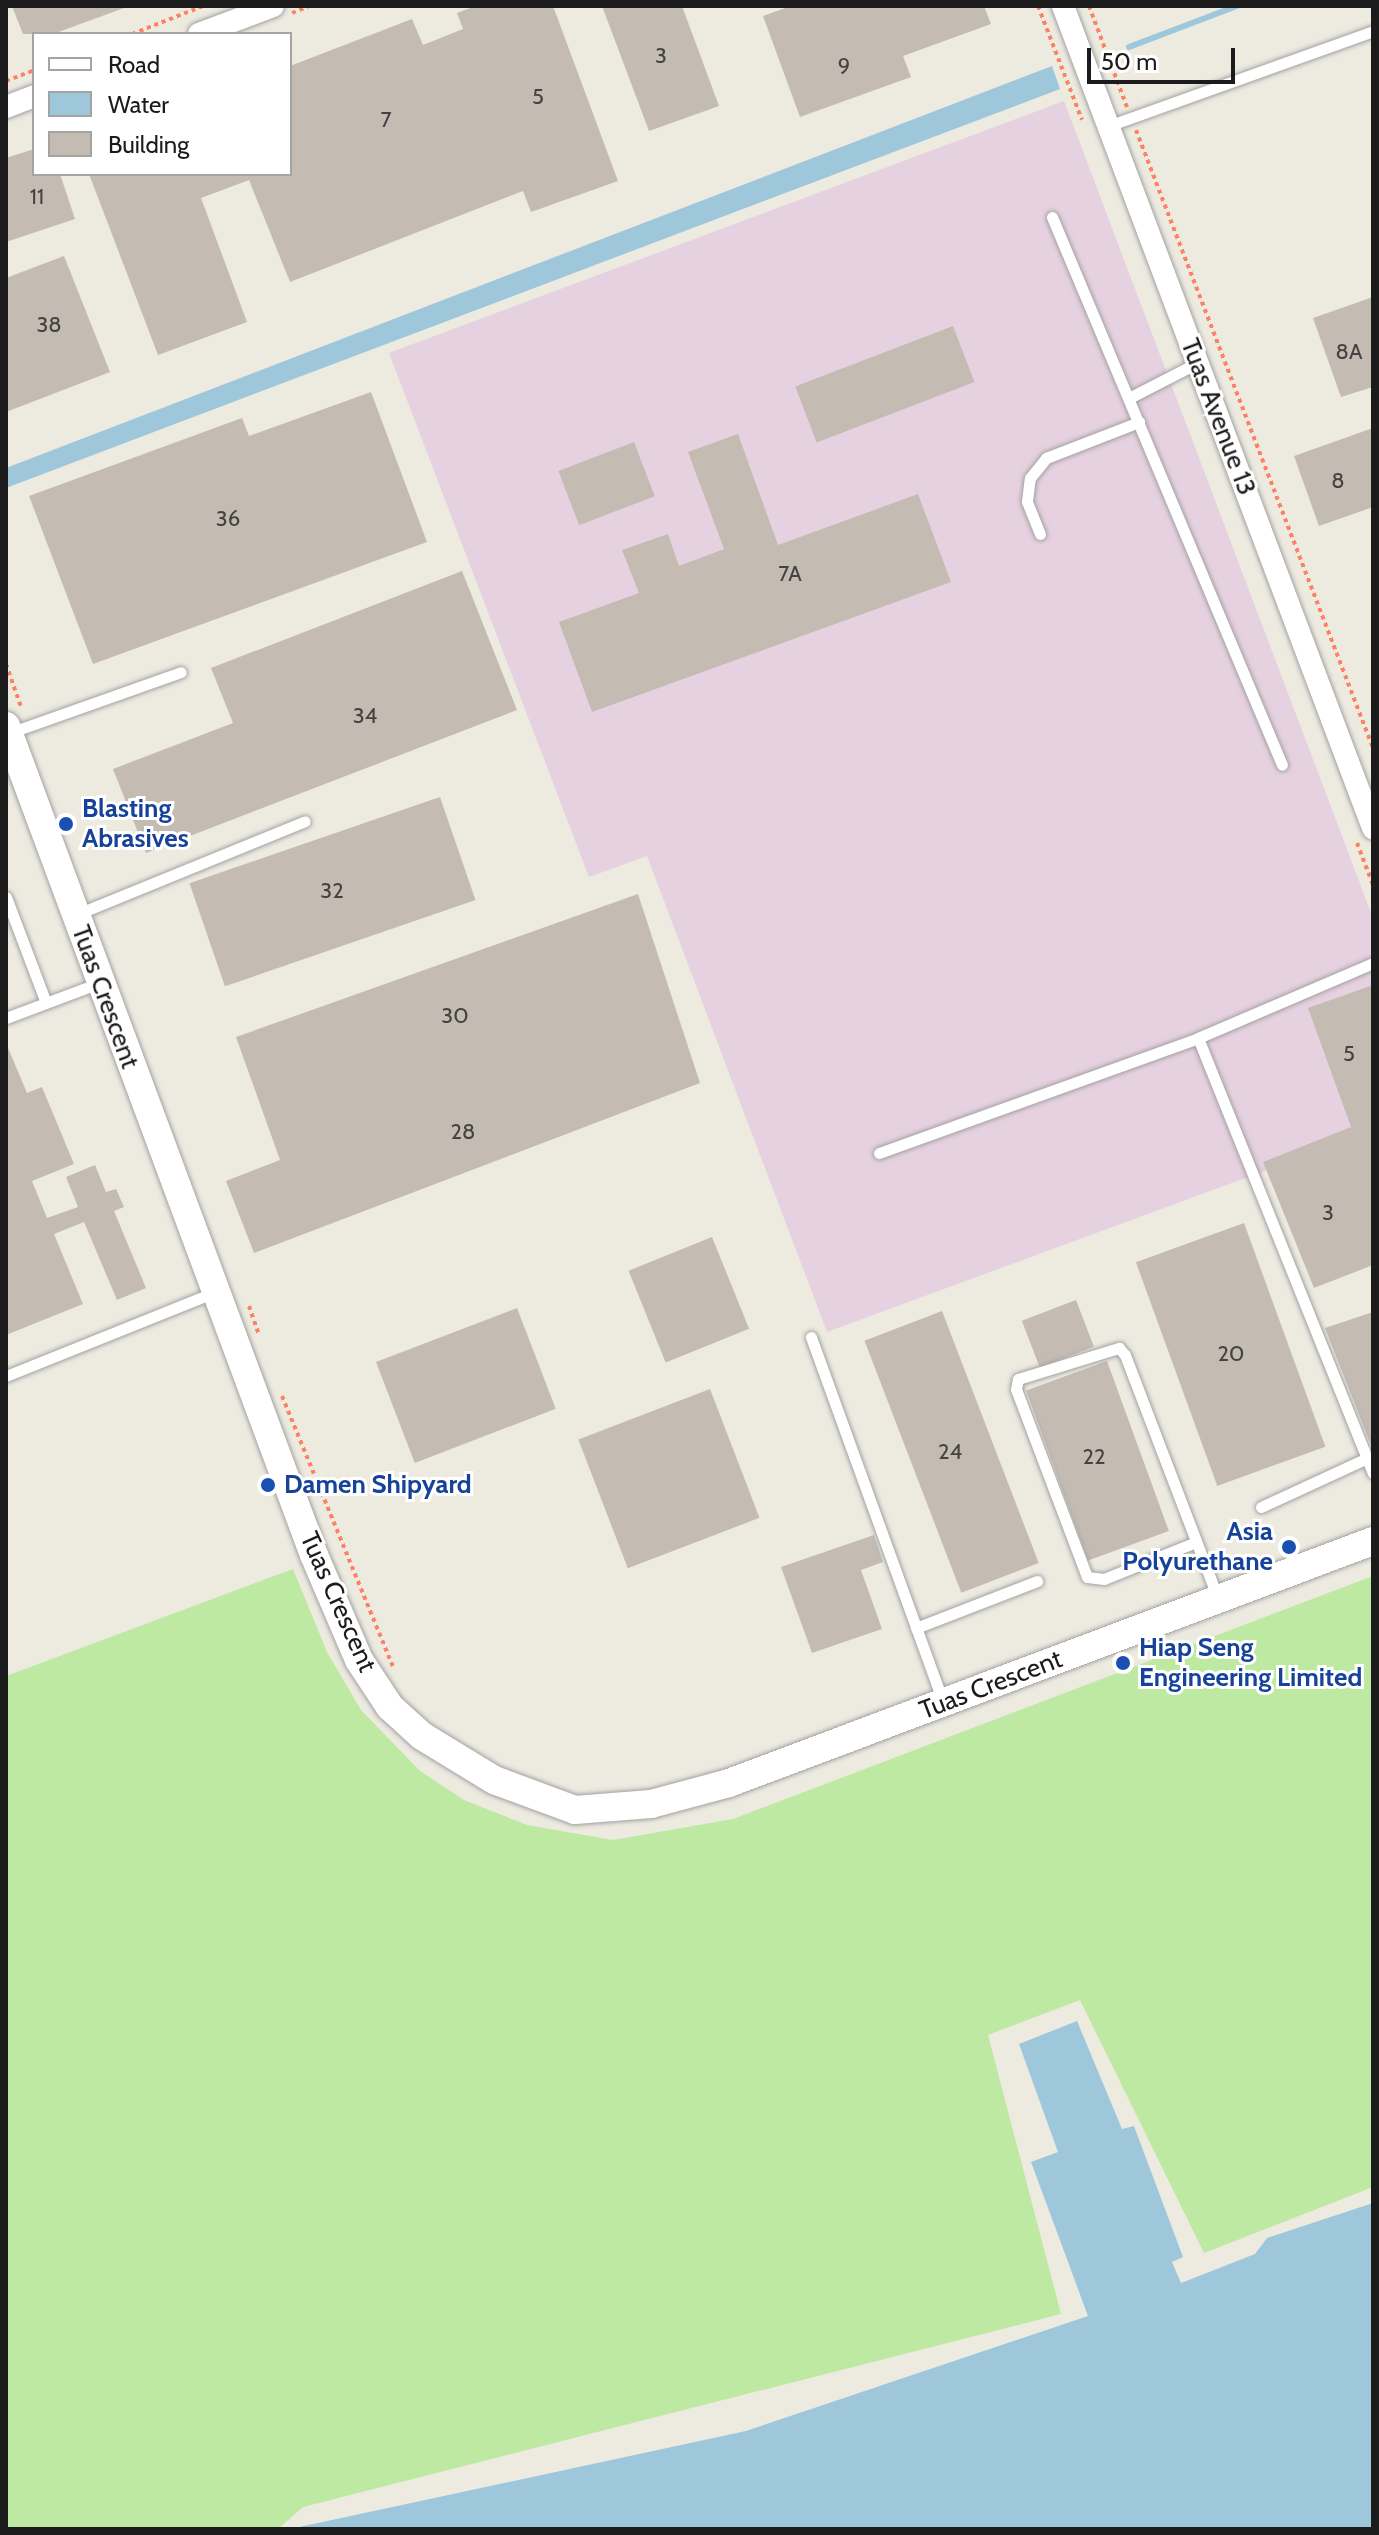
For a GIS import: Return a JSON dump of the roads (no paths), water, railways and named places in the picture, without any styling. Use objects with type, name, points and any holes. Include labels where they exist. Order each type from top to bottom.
[{"type":"street","points":[[204,32],[273,6]]},
{"type":"street","name":"Tuas Avenue 13","points":[[1063,6],[1373,828]]},
{"type":"street","points":[[6,107],[32,97]]},
{"type":"street","name":"Tuas Crescent","points":[[7,730],[215,1292],[359,1660],[390,1707],[422,1736],[494,1780],[575,1810],[651,1804],[729,1783],[943,1703],[1233,1601],[1373,1541]]},
{"type":"lane","points":[[1108,126],[1373,31]]},
{"type":"lane","points":[[1052,217],[1282,765]]},
{"type":"lane","points":[[1129,398],[1197,363]]},
{"type":"lane","points":[[1040,534],[1027,501],[1030,478],[1046,458],[1139,422]]},
{"type":"lane","points":[[7,730],[181,672]]},
{"type":"lane","points":[[74,915],[305,821]]},
{"type":"lane","points":[[6,897],[46,1003]]},
{"type":"lane","points":[[879,1153],[1198,1038],[1373,963]]},
{"type":"lane","points":[[6,1018],[99,983]]},
{"type":"lane","points":[[1198,1038],[1373,1473]]},
{"type":"lane","points":[[6,1376],[215,1292]]},
{"type":"lane","points":[[811,1337],[943,1703]]},
{"type":"lane","points":[[1196,1542],[1104,1579],[1087,1577],[1016,1389],[1018,1379],[1119,1348],[1196,1542],[1233,1601]]},
{"type":"lane","points":[[1261,1507],[1367,1458]]},
{"type":"lane","points":[[916,1628],[1037,1581]]},
{"type":"water","points":[[1052,66],[1060,89],[6,488],[6,468]]},
{"type":"water","points":[[1077,2021],[1122,2129],[1134,2126],[1183,2257],[1172,2262],[1181,2283],[1255,2254],[1267,2238],[1373,2203],[1373,2529],[290,2529],[746,2431],[1088,2316],[1031,2162],[1058,2152],[1019,2044]]},
{"type":"waterway","points":[[1129,47],[1237,6]]},
{"type":"place","name":"Blasting Abrasives","points":[[66,824]]},
{"type":"place","name":"Damen Shipyard","points":[[268,1485]]},
{"type":"place","name":"Asia Polyurethane","points":[[1289,1547]]},
{"type":"place","name":"Hiap Seng Engineering Limited","points":[[1123,1663]]}]
